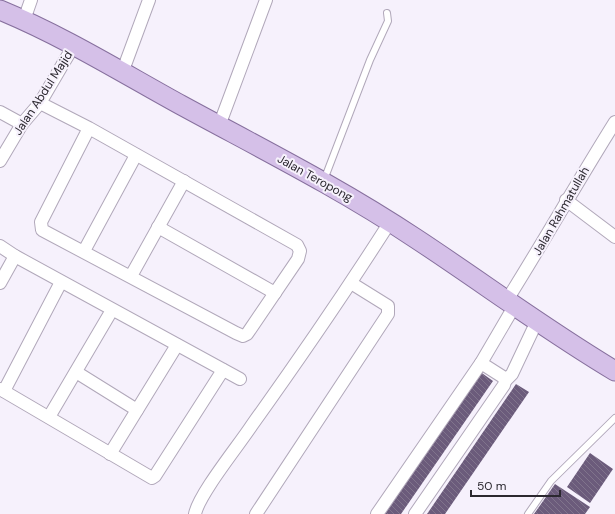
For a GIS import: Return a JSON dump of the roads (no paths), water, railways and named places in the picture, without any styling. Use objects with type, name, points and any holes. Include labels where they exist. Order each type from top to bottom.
[{"type":"main road","name":"Jalan Teropong","points":[[0,10],[24,20],[74,45],[122,73],[323,183],[390,222],[537,321],[615,371]]},
{"type":"street","points":[[24,20],[31,0]]},
{"type":"street","points":[[122,73],[149,0]]},
{"type":"street","points":[[219,126],[266,0]]},
{"type":"street","name":"Jalan Abdul Majid","points":[[0,161],[22,124],[40,103],[74,45]]},
{"type":"street","points":[[40,103],[89,128],[297,245],[300,252],[298,259],[247,334],[242,336],[42,230],[41,225],[89,128]]},
{"type":"street","points":[[0,112],[22,124]]},
{"type":"street","name":"Jalan Rahmatullah","points":[[377,514],[481,363],[566,200],[615,122]]},
{"type":"street","points":[[84,251],[136,155]]},
{"type":"street","points":[[131,276],[184,181]]},
{"type":"street","points":[[566,200],[615,237]]},
{"type":"street","points":[[195,514],[197,507],[219,473],[323,326],[390,222]]},
{"type":"street","points":[[158,228],[275,293]]},
{"type":"street","points":[[0,246],[61,282],[240,379]]},
{"type":"street","points":[[0,283],[15,256]]},
{"type":"street","points":[[61,282],[2,390],[149,478],[155,476],[223,370]]},
{"type":"street","points":[[256,514],[388,314],[388,306],[351,283]]},
{"type":"street","points":[[49,417],[112,310]]},
{"type":"street","points":[[415,514],[504,385],[505,381],[512,374],[537,321]]},
{"type":"street","points":[[110,454],[177,345]]},
{"type":"street","points":[[481,363],[502,377],[505,381]]},
{"type":"street","points":[[76,372],[137,410]]},
{"type":"lane","points":[[323,183],[370,60],[388,21],[387,12]]},
{"type":"lane","points":[[528,514],[551,481],[615,418]]}]
